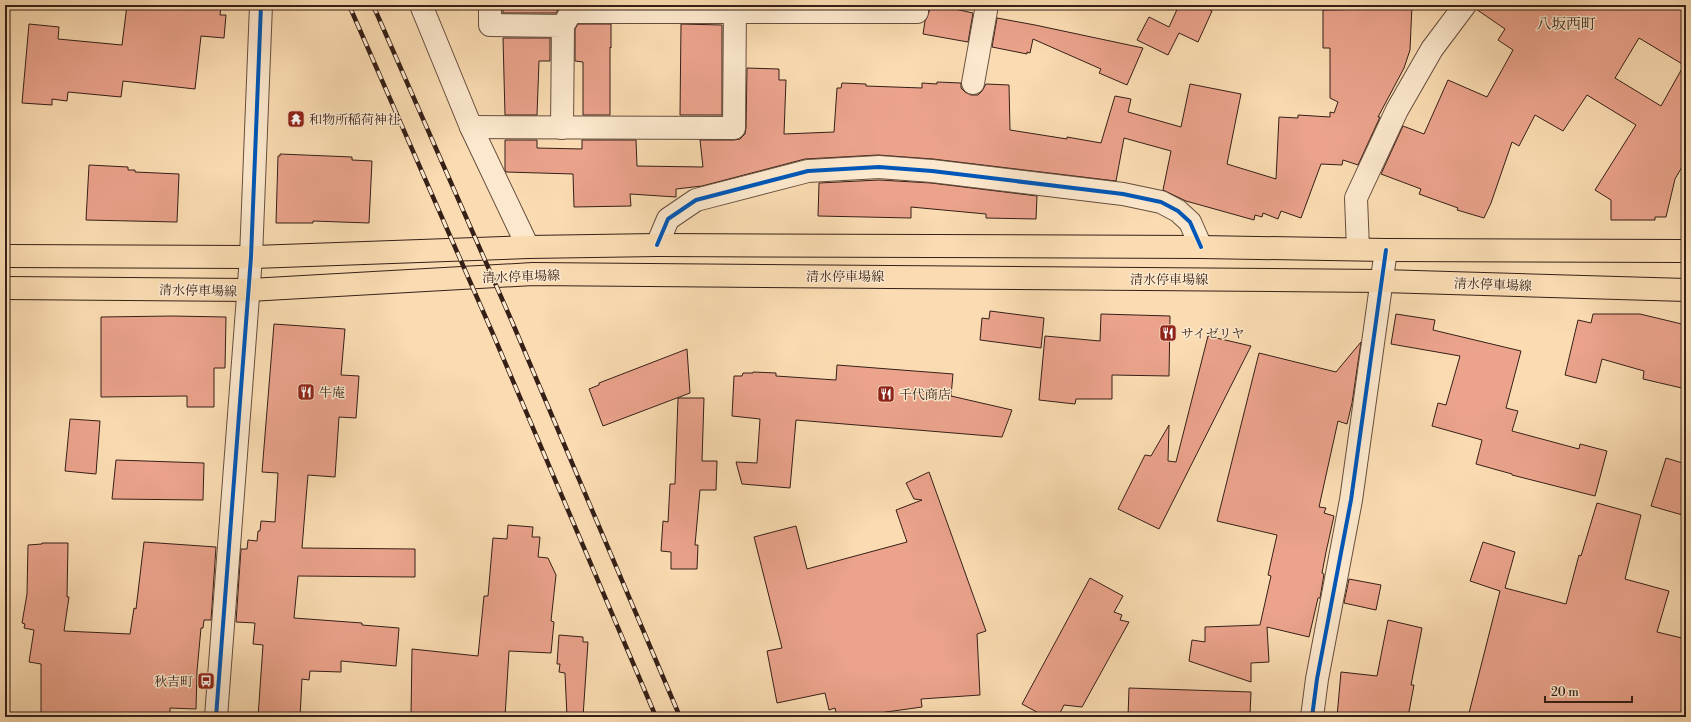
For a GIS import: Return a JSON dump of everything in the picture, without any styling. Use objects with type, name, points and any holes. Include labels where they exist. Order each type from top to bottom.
[{"type":"main road","points":[[5,256],[251,257],[528,247],[658,245],[1686,251]]},
{"type":"main road","name":"清水停車場線","points":[[5,288],[249,290],[532,274],[1382,280],[1686,290]]},
{"type":"street","points":[[216,717],[249,290],[261,5]]},
{"type":"street","points":[[421,5],[471,127],[528,247]]},
{"type":"street","points":[[490,5],[490,25],[563,26]]},
{"type":"street","points":[[562,128],[563,26],[570,12],[735,8],[917,12],[917,5]]},
{"type":"street","points":[[973,83],[987,5]]},
{"type":"street","points":[[1358,249],[1356,198],[1397,110],[1432,49],[1465,5]]},
{"type":"street","points":[[471,127],[734,128],[735,8]]},
{"type":"street","points":[[658,245],[668,219],[696,200],[808,171],[879,168],[932,171],[978,176],[1123,194],[1161,202],[1178,211],[1190,222],[1201,247]]},
{"type":"street","points":[[1312,717],[1317,679],[1351,500],[1386,250]]},
{"type":"building","points":[[127,5],[221,5],[220,15],[226,15],[224,38],[201,36],[195,89],[123,81],[121,97],[68,92],[67,101],[52,99],[52,105],[22,103],[29,24],[59,27],[58,39],[122,45]]},
{"type":"building","points":[[503,5],[561,5],[556,13],[503,13]]},
{"type":"building","points":[[930,5],[937,5],[973,13],[968,42],[923,34]]},
{"type":"building","points":[[1179,5],[1200,5],[1212,11],[1198,42],[1179,33],[1168,55],[1137,40],[1149,17],[1169,27]]},
{"type":"building","points":[[1380,5],[1412,5],[1410,50],[1404,68],[1378,117],[1380,117],[1358,165],[1343,160],[1342,165],[1321,164],[1301,218],[1281,211],[1278,219],[1263,213],[1262,217],[1255,215],[1254,220],[1186,201],[1163,190],[1171,151],[1124,138],[1116,181],[933,159],[878,155],[805,159],[702,186],[676,189],[676,197],[630,194],[631,206],[574,207],[573,174],[506,172],[505,170],[505,140],[537,140],[537,148],[582,149],[582,140],[636,140],[637,166],[703,167],[700,140],[734,140],[740,139],[745,134],[747,68],[779,69],[779,80],[786,80],[784,134],[834,132],[837,88],[841,88],[842,83],[866,84],[866,86],[922,88],[922,83],[961,83],[961,88],[971,95],[978,95],[986,84],[1009,85],[1010,130],[1101,143],[1115,96],[1131,99],[1128,112],[1181,127],[1190,84],[1241,94],[1227,164],[1276,179],[1279,117],[1298,118],[1298,115],[1330,117],[1330,112],[1334,113],[1338,102],[1330,98],[1330,48],[1323,48],[1323,10],[1380,9]]},
{"type":"building","points":[[1477,5],[1686,5],[1686,160],[1675,179],[1666,217],[1655,217],[1655,220],[1611,220],[1611,200],[1595,190],[1636,125],[1587,95],[1563,131],[1535,115],[1519,146],[1512,142],[1491,203],[1484,218],[1457,210],[1458,208],[1419,194],[1421,189],[1381,174],[1403,126],[1424,134],[1448,80],[1487,97],[1513,50],[1498,40],[1505,29],[1476,9]],"holes":[[[1639,38],[1684,65],[1661,106],[1615,78]]]},
{"type":"building","points":[[997,18],[1143,48],[1127,85],[1099,73],[1101,69],[1033,39],[1030,53],[1027,52],[1027,54],[992,47]]},
{"type":"building","points":[[578,24],[611,24],[610,115],[583,115],[583,62],[575,61],[575,29]]},
{"type":"building","points":[[681,24],[722,25],[722,115],[680,115]]},
{"type":"building","points":[[503,38],[550,38],[550,61],[539,61],[537,115],[505,115]]},
{"type":"building","points":[[280,154],[352,157],[352,160],[372,161],[369,223],[313,221],[313,223],[276,223],[278,156],[280,156]]},
{"type":"building","points":[[89,165],[128,167],[128,170],[135,170],[135,172],[179,174],[177,222],[86,220]]},
{"type":"building","points":[[879,180],[931,183],[1037,196],[1036,219],[986,218],[986,214],[911,207],[911,218],[818,216],[819,183]]},
{"type":"building","points":[[990,311],[1044,318],[1041,348],[980,340],[982,318],[989,319]]},
{"type":"building","points":[[1101,314],[1170,316],[1169,376],[1112,375],[1112,399],[1076,399],[1075,404],[1039,400],[1045,336],[1100,341]]},
{"type":"building","points":[[1396,314],[1435,320],[1433,330],[1521,351],[1506,408],[1518,411],[1512,431],[1579,449],[1580,444],[1607,451],[1595,496],[1512,475],[1476,464],[1482,440],[1432,426],[1438,403],[1446,405],[1460,356],[1391,344]]},
{"type":"building","points":[[1593,314],[1640,314],[1686,325],[1686,389],[1643,379],[1644,371],[1602,359],[1596,383],[1565,375],[1578,320],[1591,323]]},
{"type":"building","points":[[101,317],[226,317],[225,368],[214,368],[214,407],[187,407],[187,396],[101,397]]},
{"type":"building","points":[[274,324],[345,329],[341,375],[359,376],[356,418],[339,417],[335,477],[308,475],[302,548],[415,549],[415,577],[298,576],[294,618],[362,623],[362,625],[399,628],[396,666],[341,661],[341,672],[310,671],[309,680],[302,679],[300,717],[258,717],[263,645],[253,644],[255,623],[236,622],[241,549],[247,549],[248,540],[257,541],[261,521],[275,522],[278,473],[262,472]]},
{"type":"building","points":[[1208,336],[1251,346],[1159,529],[1118,509],[1145,455],[1151,456],[1169,425],[1168,461],[1176,462]]},
{"type":"building","points":[[1361,342],[1352,403],[1347,424],[1338,421],[1319,507],[1326,508],[1324,513],[1334,516],[1322,573],[1324,574],[1320,598],[1318,598],[1309,637],[1267,627],[1269,662],[1251,663],[1251,682],[1189,661],[1192,640],[1205,642],[1205,627],[1260,625],[1271,576],[1268,575],[1277,535],[1217,521],[1259,353],[1336,372]]},
{"type":"building","points":[[687,349],[690,393],[603,426],[589,389],[599,385],[599,383]]},
{"type":"building","points":[[837,365],[953,374],[951,396],[1012,410],[1002,437],[796,420],[790,488],[742,484],[736,462],[757,463],[760,419],[732,416],[734,376],[742,376],[743,373],[753,372],[776,373],[776,376],[836,380]]},
{"type":"building","points":[[678,398],[704,398],[702,461],[717,461],[716,490],[700,490],[695,545],[698,545],[697,569],[671,569],[671,552],[661,551],[663,521],[668,522],[670,484],[675,484]]},
{"type":"building","points":[[70,419],[100,421],[96,474],[65,471]]},
{"type":"building","points":[[1666,458],[1686,464],[1686,516],[1651,506]]},
{"type":"building","points":[[116,460],[204,463],[203,500],[112,499]]},
{"type":"building","points":[[929,472],[986,631],[977,634],[980,695],[921,699],[922,707],[865,715],[865,717],[837,717],[835,708],[829,710],[825,693],[777,703],[767,651],[782,648],[754,537],[796,526],[807,569],[907,542],[896,510],[922,500],[914,499],[906,483]]},
{"type":"building","points":[[1597,503],[1641,515],[1625,579],[1669,591],[1657,632],[1686,639],[1686,717],[1468,717],[1500,591],[1470,581],[1483,542],[1515,552],[1505,588],[1566,604],[1579,555],[1581,556]]},
{"type":"building","points":[[508,525],[533,527],[532,537],[540,537],[538,557],[548,558],[556,575],[551,621],[554,622],[551,653],[509,651],[505,717],[411,717],[412,649],[478,656],[484,596],[488,596],[493,538],[507,539]]},
{"type":"building","points":[[144,542],[216,547],[211,620],[204,620],[203,628],[201,628],[197,671],[196,709],[170,708],[170,717],[41,717],[41,664],[29,662],[34,630],[24,628],[25,624],[22,623],[27,594],[28,545],[42,543],[68,543],[67,597],[69,597],[64,631],[130,634],[134,608],[136,609]]},
{"type":"building","points":[[1090,578],[1123,596],[1114,612],[1122,615],[1120,620],[1129,622],[1082,707],[1064,705],[1058,717],[1046,717],[1022,704]]},
{"type":"building","points":[[1349,579],[1381,585],[1376,610],[1344,603]]},
{"type":"building","points":[[1388,620],[1422,628],[1411,685],[1414,685],[1408,717],[1337,717],[1341,672],[1377,676]]},
{"type":"building","points":[[559,635],[583,637],[583,642],[588,642],[583,717],[567,717],[565,673],[559,672],[560,664],[557,664]]},
{"type":"building","points":[[1129,688],[1251,692],[1250,714],[1199,713],[1199,717],[1128,717]]},
{"type":"railway","points":[[349,5],[493,334],[656,717]]},
{"type":"railway","points":[[373,5],[513,324],[680,717]]},
{"type":"cycle path","points":[[216,717],[251,257],[261,5]]},
{"type":"cycle path","points":[[657,245],[668,219],[696,200],[808,171],[879,167],[932,171],[1123,194],[1161,202],[1178,211],[1190,222],[1201,247]]},
{"type":"cycle path","points":[[1312,717],[1317,679],[1351,500],[1386,250]]},
{"type":"place","name":"和物所稲荷神社","points":[[296,119]]},
{"type":"place","name":"サイゼリヤ","points":[[1168,333]]},
{"type":"place","name":"牛庵","points":[[306,392]]},
{"type":"place","name":"千代商店","points":[[886,394]]},
{"type":"place","name":"秋吉町","points":[[206,681]]},
{"type":"district","name":"八坂西町","points":[[1566,24]]}]
